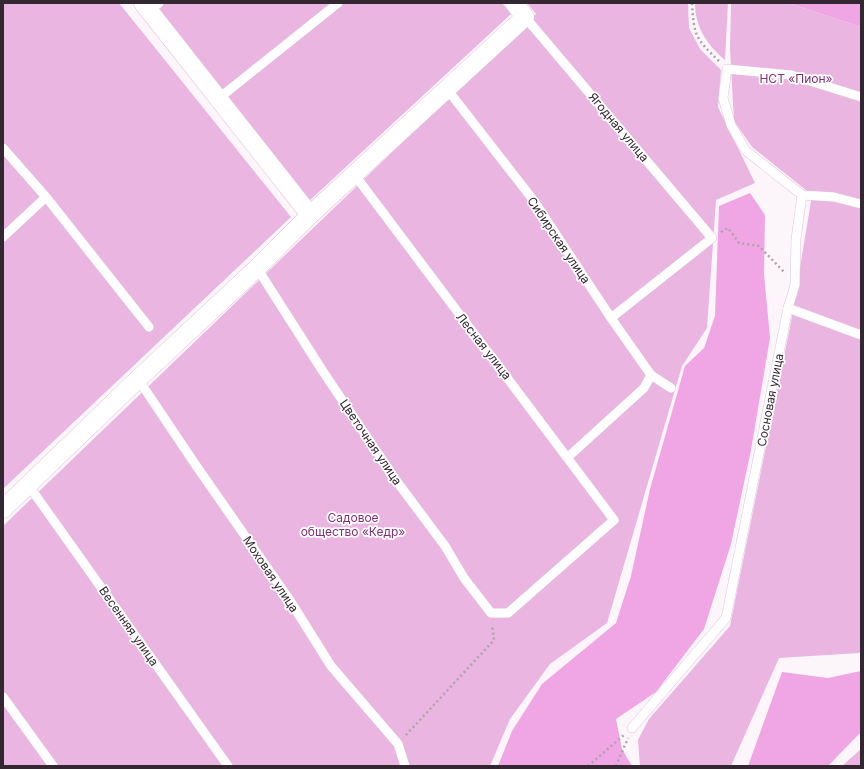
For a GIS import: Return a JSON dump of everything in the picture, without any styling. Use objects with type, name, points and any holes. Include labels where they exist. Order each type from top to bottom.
[{"type":"street","points":[[3,509],[29,486],[138,379],[258,268],[310,215],[525,17],[514,3]]},
{"type":"street","points":[[150,6],[218,99],[310,215]]},
{"type":"lane","points":[[218,99],[338,3]]},
{"type":"lane","name":"Ягодная улица","points":[[525,17],[712,238]]},
{"type":"lane","points":[[861,97],[791,76],[727,69],[723,98],[732,125],[745,150],[802,195],[834,197],[861,204]]},
{"type":"lane","name":"Сибирская улица","points":[[447,89],[534,201],[611,318],[651,375],[671,388]]},
{"type":"lane","points":[[3,148],[46,197],[149,327]]},
{"type":"lane","name":"Лесная улица","points":[[354,174],[614,520],[508,613],[491,613]]},
{"type":"lane","name":"Сосновая улица","points":[[632,728],[726,618],[788,308],[795,285],[796,239],[802,195]]},
{"type":"lane","points":[[3,237],[46,197]]},
{"type":"lane","points":[[611,318],[712,238]]},
{"type":"lane","name":"Цветочная улица","points":[[258,268],[322,370],[395,478],[445,546],[464,578],[491,613]]},
{"type":"lane","points":[[788,308],[861,335]]},
{"type":"lane","points":[[568,457],[644,388],[651,375]]},
{"type":"lane","name":"Моховая улица","points":[[138,379],[289,599],[331,666],[398,744],[405,766]]},
{"type":"lane","name":"Весенняя улица","points":[[29,486],[228,766]]},
{"type":"lane","points":[[3,697],[53,766]]},
{"type":"path","points":[[692,3],[694,28],[700,44],[727,69]]},
{"type":"path","points":[[712,238],[728,228],[739,243],[759,246],[795,285]]},
{"type":"path","points":[[398,744],[494,640],[491,613]]},
{"type":"path","points":[[588,766],[632,728]]},
{"type":"path","points":[[616,766],[632,728]]},
{"type":"green space","points":[[3,3],[119,3],[291,217],[3,489]]},
{"type":"green space","points":[[151,3],[502,3],[511,14],[308,202]]},
{"type":"green space","name":"Садовое общество «Кедр»","points":[[527,3],[688,3],[689,28],[700,49],[721,70],[718,107],[755,183],[716,200],[707,328],[682,366],[607,623],[550,664],[510,719],[490,766],[3,766],[3,526],[536,14]]},
{"type":"green space","points":[[695,3],[728,3],[725,60],[703,35],[697,20]]},
{"type":"green space","name":"НСТ «Пион»","points":[[731,3],[788,3],[861,27],[861,651],[859,653],[779,658],[731,766],[640,766],[638,740],[649,719],[730,626],[791,322],[812,195],[752,147],[734,121],[730,48]]},
{"type":"green space","points":[[861,749],[861,766],[842,766]]},
{"type":"shaded area","points":[[788,3],[861,3],[861,27]]},
{"type":"shaded area","points":[[750,193],[765,215],[764,274],[770,338],[751,450],[731,544],[704,629],[656,692],[616,719],[622,749],[632,766],[498,766],[512,731],[542,684],[616,623],[631,576],[650,489],[685,366],[704,348],[715,316],[719,206]]},
{"type":"shaded area","points":[[861,671],[861,732],[828,766],[748,766],[782,672],[828,678]]}]
